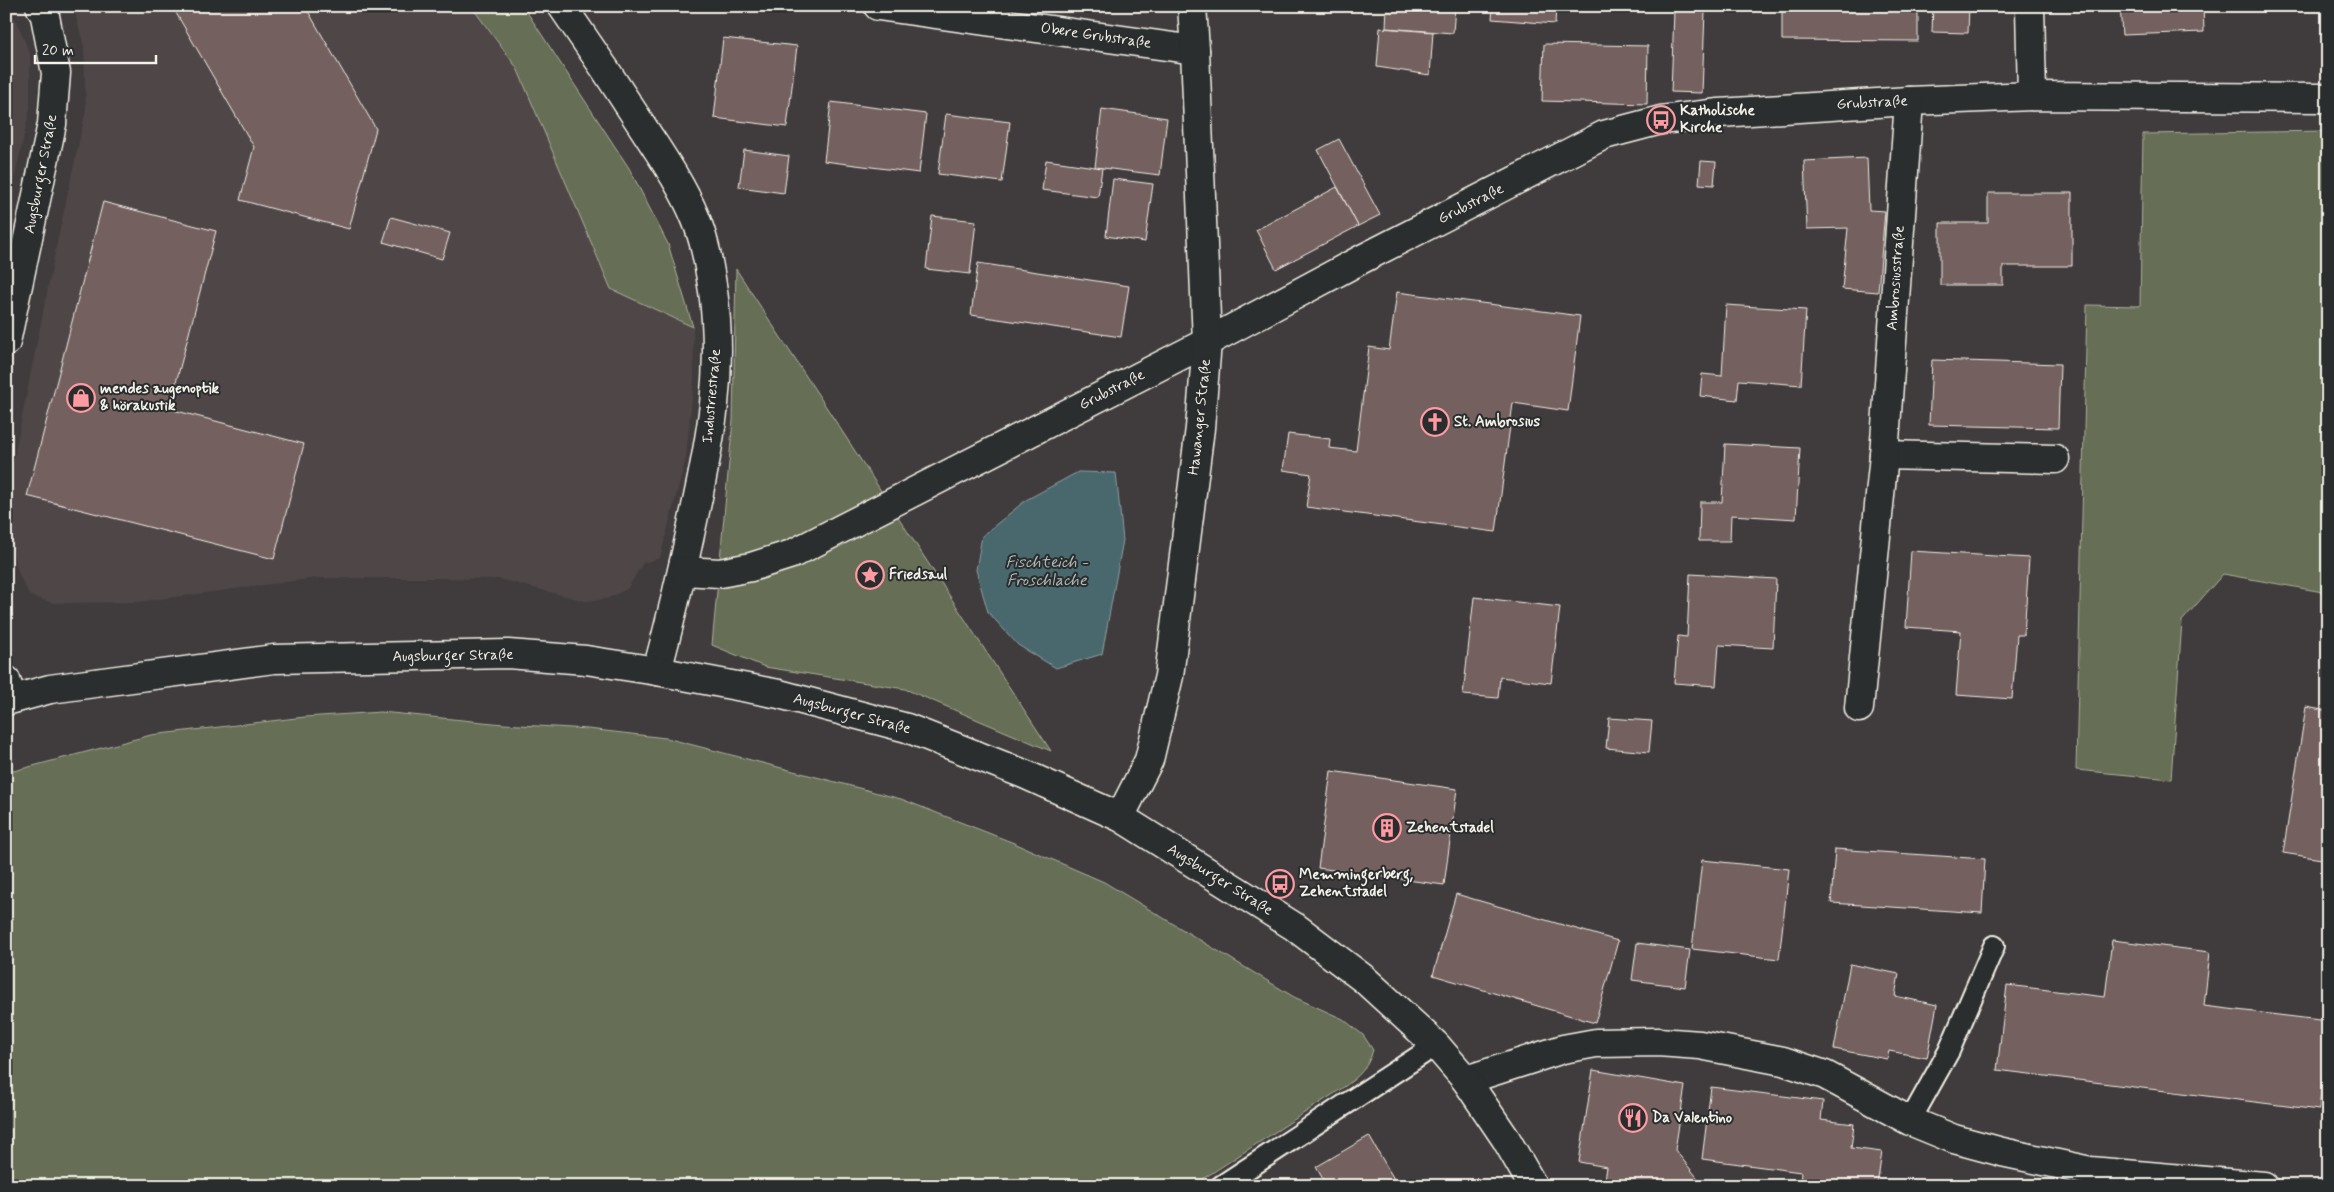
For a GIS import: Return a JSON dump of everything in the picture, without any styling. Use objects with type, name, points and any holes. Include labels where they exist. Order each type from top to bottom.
[{"type":"street","name":"Augsburger Straße","points":[[6,342],[52,124],[56,73],[45,16],[40,6]]},
{"type":"street","name":"Industriestraße","points":[[562,6],[607,70],[671,171],[696,218],[709,264],[716,318],[717,376],[706,459],[683,571],[658,671]]},
{"type":"street","name":"Obere Grubstraße","points":[[878,6],[1195,50]]},
{"type":"street","name":"Hawanger Straße","points":[[1120,817],[1149,760],[1169,676],[1200,428],[1207,342],[1192,6]]},
{"type":"street","points":[[2030,6],[2032,96]]},
{"type":"street","name":"Grubstraße","points":[[683,571],[720,573],[751,567],[792,554],[1207,342],[1364,258],[1604,135],[1661,120],[1719,112],[1909,101],[2032,96],[2328,98]]},
{"type":"street","name":"Ambrosiusstraße","points":[[1859,708],[1884,455],[1909,101]]},
{"type":"street","points":[[1884,455],[2055,459]]},
{"type":"street","name":"Augsburger Straße","points":[[8,693],[274,659],[508,654],[586,660],[658,671],[779,694],[907,728],[1024,774],[1120,817],[1295,927],[1364,979],[1436,1045],[1466,1080],[1506,1139],[1533,1186]]},
{"type":"street","points":[[1466,1080],[1563,1049],[1596,1043],[1658,1042],[1700,1045],[1783,1061],[1825,1075],[1910,1121],[1954,1138],[2090,1171],[2264,1186]]},
{"type":"lane","points":[[1910,1121],[1949,1051],[1994,946]]},
{"type":"lane","points":[[1221,1186],[1436,1045]]},
{"type":"shaded area","points":[[6,6],[15,18],[30,54],[30,108],[6,217]]},
{"type":"shaded area","points":[[73,6],[471,6],[517,68],[611,289],[693,327],[694,378],[686,457],[660,558],[643,563],[627,589],[606,599],[585,601],[499,579],[442,578],[316,578],[137,602],[53,603],[30,596],[19,575],[6,526],[9,482],[86,110],[84,46]]},
{"type":"green space","points":[[471,6],[523,6],[629,168],[668,244],[693,327],[611,289],[517,68]]},
{"type":"green space","points":[[2328,131],[2328,593],[2223,574],[2182,621],[2171,779],[2076,770],[2087,305],[2140,306],[2143,134]]},
{"type":"green space","points":[[736,269],[1051,751],[905,689],[765,667],[712,645],[733,420]]},
{"type":"green space","points":[[381,712],[503,724],[588,729],[666,738],[901,799],[1014,843],[1104,882],[1294,997],[1343,1019],[1363,1035],[1373,1050],[1363,1070],[1348,1084],[1192,1186],[6,1186],[6,773],[151,735],[305,717]]},
{"type":"water","name":"Fischteich - Froschlache","points":[[1078,472],[1116,473],[1123,540],[1102,654],[1056,668],[1018,645],[988,612],[976,570],[982,536],[1026,500]]},
{"type":"building","points":[[172,6],[305,6],[376,129],[349,229],[240,200],[254,147]]},
{"type":"building","points":[[1300,6],[1324,6],[1324,8]]},
{"type":"building","points":[[1387,6],[1455,6],[1453,33],[1386,28]]},
{"type":"building","points":[[1493,6],[1556,6],[1555,24],[1492,19]]},
{"type":"building","points":[[1782,6],[1918,6],[1918,41],[1782,40]]},
{"type":"building","points":[[1933,6],[1969,6],[1968,33],[1932,32]]},
{"type":"building","points":[[2120,6],[2203,6],[2204,32],[2122,35]]},
{"type":"building","points":[[2259,6],[2328,6],[2328,9],[2259,9]]},
{"type":"building","points":[[1674,11],[1705,11],[1702,93],[1671,92]]},
{"type":"building","points":[[1380,28],[1433,32],[1430,75],[1377,67]]},
{"type":"building","points":[[723,38],[797,46],[787,127],[714,118]]},
{"type":"building","points":[[1544,44],[1648,46],[1647,104],[1542,101]]},
{"type":"building","points":[[831,102],[926,114],[919,173],[824,161]]},
{"type":"building","points":[[1102,109],[1167,118],[1160,175],[1095,167]]},
{"type":"building","points":[[946,114],[1010,122],[1002,182],[938,174]]},
{"type":"building","points":[[1339,139],[1380,215],[1358,226],[1318,150]]},
{"type":"building","points":[[744,150],[789,156],[784,193],[739,187]]},
{"type":"building","points":[[1867,158],[1869,210],[1885,211],[1878,292],[1842,289],[1848,228],[1807,229],[1804,161]]},
{"type":"building","points":[[1046,160],[1102,168],[1098,197],[1042,190]]},
{"type":"building","points":[[1701,161],[1716,162],[1714,185],[1699,184]]},
{"type":"building","points":[[1113,179],[1153,184],[1145,242],[1106,236]]},
{"type":"building","points":[[1337,187],[1358,226],[1276,269],[1256,230]]},
{"type":"building","points":[[1988,193],[2072,193],[2072,266],[2003,266],[2003,285],[1940,285],[1940,223],[1988,223]]},
{"type":"building","points":[[103,202],[216,231],[169,409],[304,444],[274,559],[27,496]]},
{"type":"building","points":[[932,216],[976,221],[970,274],[926,269]]},
{"type":"building","points":[[391,217],[450,233],[442,259],[383,242]]},
{"type":"building","points":[[978,263],[1129,286],[1121,337],[971,315]]},
{"type":"building","name":"St. Ambrosius","points":[[1397,292],[1580,316],[1568,411],[1513,403],[1496,532],[1306,507],[1311,474],[1283,470],[1288,434],[1330,439],[1329,448],[1356,451],[1369,347],[1389,350]]},
{"type":"building","points":[[1726,305],[1806,310],[1801,385],[1739,380],[1737,400],[1700,396],[1702,374],[1722,376]]},
{"type":"building","points":[[1932,360],[2060,364],[2058,428],[1929,425]]},
{"type":"building","points":[[1725,444],[1800,448],[1796,519],[1731,515],[1730,541],[1699,541],[1700,502],[1722,502]]},
{"type":"building","points":[[1911,551],[2029,558],[2024,635],[2017,635],[2012,699],[1956,695],[1961,631],[1906,627]]},
{"type":"building","points":[[1690,574],[1776,579],[1773,648],[1719,645],[1716,686],[1674,683],[1678,636],[1687,637]]},
{"type":"building","points":[[1474,597],[1560,607],[1551,683],[1500,677],[1498,698],[1463,695]]},
{"type":"building","points":[[2306,707],[2328,711],[2328,860],[2283,853]]},
{"type":"building","points":[[1609,718],[1652,721],[1649,752],[1606,748]]},
{"type":"building","name":"Zehentstadel","points":[[1331,771],[1457,789],[1444,885],[1318,868]]},
{"type":"building","points":[[1835,849],[1985,859],[1982,913],[1831,903]]},
{"type":"building","points":[[1702,860],[1789,869],[1779,959],[1692,949]]},
{"type":"building","points":[[1456,894],[1618,941],[1595,1023],[1433,975]]},
{"type":"building","points":[[2112,940],[2210,952],[2204,1006],[2328,1021],[2319,1110],[1997,1070],[2007,985],[2105,997]]},
{"type":"building","points":[[1637,943],[1690,950],[1685,987],[1632,980]]},
{"type":"building","points":[[1850,964],[1899,974],[1895,996],[1937,1005],[1927,1058],[1889,1051],[1887,1059],[1834,1049]]},
{"type":"building","name":"Da Valentino","points":[[1593,1070],[1685,1086],[1675,1150],[1704,1186],[1604,1186],[1607,1167],[1579,1162]]},
{"type":"building","points":[[1711,1087],[1823,1101],[1821,1120],[1854,1124],[1851,1148],[1882,1152],[1877,1186],[1822,1186],[1800,1183],[1801,1172],[1702,1159]]},
{"type":"building","points":[[1369,1136],[1398,1186],[1327,1186],[1316,1167]]},
{"type":"place","name":"Katholische Kirche","points":[[1661,120]]},
{"type":"place","name":"mendes augenoptik & hörakustik","points":[[81,398]]},
{"type":"place","name":"St. Ambrosius","points":[[1435,422]]},
{"type":"place","name":"Friedsaul","points":[[870,575]]},
{"type":"place","name":"Zehentstadel","points":[[1387,828]]},
{"type":"place","name":"Memmingerberg, Zehentstadel","points":[[1280,884]]},
{"type":"place","name":"Da Valentino","points":[[1633,1118]]}]
